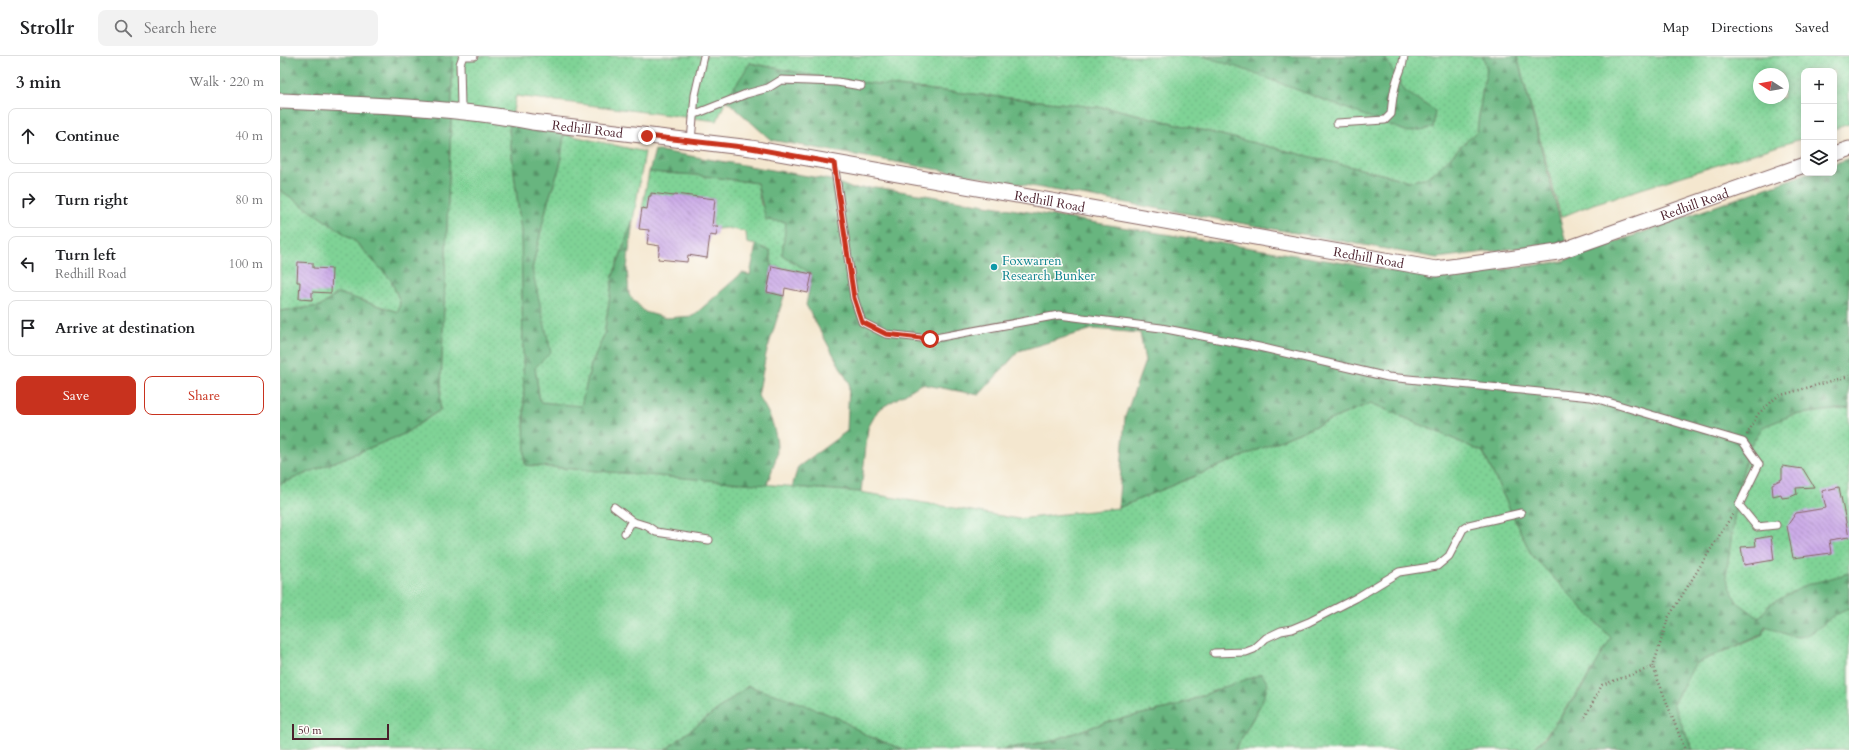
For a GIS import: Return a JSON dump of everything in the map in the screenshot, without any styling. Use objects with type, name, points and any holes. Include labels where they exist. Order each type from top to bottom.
[{"type":"street","name":"Redhill Road","points":[[280,101],[436,108],[503,116],[532,122],[751,148],[1436,269],[1558,252],[1801,166]]},
{"type":"street","points":[[1837,153],[1849,149]]},
{"type":"lane","points":[[460,107],[460,64],[464,56],[474,56]]},
{"type":"lane","points":[[691,141],[695,95],[704,56]]},
{"type":"lane","points":[[1337,123],[1385,120],[1391,114],[1396,81],[1403,68],[1404,56]]},
{"type":"lane","points":[[693,115],[746,94],[768,88],[781,80],[837,82],[861,86]]},
{"type":"lane","points":[[834,163],[854,298],[862,322],[886,334],[930,339],[1059,315],[1161,328],[1259,347],[1388,377],[1592,397],[1743,442],[1759,464],[1739,505],[1757,527],[1776,525]]},
{"type":"lane","points":[[614,507],[634,522],[647,526],[656,532],[709,540]]},
{"type":"lane","points":[[1214,653],[1246,652],[1254,649],[1266,638],[1281,631],[1292,629],[1309,622],[1356,598],[1399,572],[1423,569],[1440,564],[1449,556],[1462,529],[1469,525],[1521,513]]},
{"type":"lane","points":[[625,533],[630,524],[634,522]]},
{"type":"path","points":[[1743,442],[1758,414],[1778,396],[1849,376]]},
{"type":"path","points":[[1686,750],[1653,667],[1668,618],[1739,505]]},
{"type":"path","points":[[1585,717],[1602,685],[1653,667]]},
{"type":"green space","points":[[280,56],[452,56],[452,96],[440,410],[404,434],[280,484],[280,311],[321,306],[338,293],[398,312],[400,302],[391,280],[355,241],[280,190]]},
{"type":"green space","points":[[452,56],[1483,56],[1487,70],[1483,86],[1477,131],[1435,172],[1424,179],[1410,181],[1115,109],[830,79],[751,63],[726,100],[717,121],[516,96],[509,130],[521,231],[525,465],[860,492],[1019,519],[1118,508],[1371,403],[1483,452],[1531,554],[1611,638],[1579,691],[1550,730],[1532,750],[1235,750],[1262,702],[1224,687],[1173,707],[1107,722],[1048,742],[996,750],[905,750],[868,736],[838,718],[748,686],[665,750],[280,750],[280,484],[404,434],[440,410],[452,96]]},
{"type":"green space","points":[[1203,56],[1384,56],[1405,91],[1435,111],[1433,128],[1408,132],[1245,70]]},
{"type":"green space","points":[[1483,56],[1517,56],[1566,242],[1437,258],[771,140],[726,100],[750,63],[830,79],[1115,109],[1410,181],[1424,179],[1435,172],[1477,131],[1483,86],[1487,70]]},
{"type":"green space","points":[[1517,56],[1849,56],[1849,124],[1837,128],[1837,68],[1801,68],[1801,139],[1593,204],[1561,217]]},
{"type":"green space","points":[[510,124],[564,134],[560,166],[548,201],[532,269],[551,352],[535,368],[540,402],[581,406],[591,365],[604,335],[613,276],[633,220],[627,268],[629,295],[645,312],[666,318],[693,316],[742,273],[750,275],[756,245],[770,251],[772,266],[767,292],[784,296],[766,354],[758,396],[772,421],[777,442],[776,458],[767,485],[525,465],[521,231],[509,130]]},
{"type":"green space","points":[[564,134],[645,152],[633,220],[613,276],[604,335],[591,365],[581,407],[540,402],[535,368],[532,269],[548,201],[560,166]]},
{"type":"green space","points":[[655,150],[831,180],[853,189],[875,187],[1436,278],[1560,262],[1801,176],[1837,176],[1837,163],[1849,158],[1849,408],[1792,415],[1763,427],[1748,449],[1737,497],[1726,576],[1736,601],[1759,618],[1770,604],[1806,585],[1849,573],[1849,608],[1837,614],[1819,628],[1801,637],[1788,635],[1765,626],[1763,634],[1695,664],[1673,704],[1693,750],[1532,750],[1545,738],[1585,683],[1611,638],[1531,554],[1483,452],[1371,403],[1118,508],[1125,417],[1145,361],[1140,333],[1093,329],[1019,351],[979,395],[921,384],[878,410],[868,428],[861,492],[792,487],[798,467],[847,431],[849,383],[806,305],[812,274],[782,255],[786,222],[766,220],[757,183],[697,175],[649,172]]},
{"type":"green space","points":[[649,172],[697,175],[757,183],[761,205],[786,222],[812,274],[772,266],[770,251],[747,243],[746,232],[727,228],[717,229],[718,227],[712,226],[713,219],[711,219],[715,199],[675,194],[674,199],[659,197],[659,194],[652,193],[651,196],[649,196],[649,209],[642,208]]},
{"type":"green space","points":[[280,190],[355,241],[391,280],[400,302],[398,312],[338,293],[321,306],[280,311]]},
{"type":"green space","points":[[1849,408],[1849,750],[1693,750],[1673,704],[1694,664],[1761,636],[1766,627],[1759,618],[1738,604],[1725,580],[1737,497],[1748,449],[1763,426],[1792,415]]},
{"type":"green space","points":[[1262,674],[1268,684],[1262,702],[1235,750],[996,750],[1048,742],[1107,722],[1173,707]]},
{"type":"green space","points":[[748,686],[787,698],[838,718],[868,736],[905,750],[665,750]]},
{"type":"building","points":[[651,193],[674,196],[675,194],[715,199],[712,226],[718,226],[716,236],[710,235],[707,258],[688,255],[687,262],[658,259],[660,246],[647,244],[649,230],[639,229],[642,208],[647,209],[649,196],[651,196]]},
{"type":"building","points":[[298,262],[313,263],[313,268],[332,269],[331,293],[312,292],[312,300],[299,299],[300,282],[297,282]]},
{"type":"building","points":[[772,266],[812,274],[808,293],[785,288],[784,296],[767,292]]},
{"type":"building","points":[[1782,466],[1803,469],[1814,487],[1796,488],[1797,494],[1790,497],[1782,498],[1781,494],[1773,496],[1772,484],[1782,479]]},
{"type":"building","points":[[1839,487],[1849,537],[1829,540],[1831,553],[1793,558],[1787,526],[1796,513],[1826,508],[1822,491]]},
{"type":"building","points":[[1771,536],[1774,560],[1744,565],[1741,547],[1756,546],[1755,539]]},
{"type":"place","name":"Foxwarren Research Bunker","points":[[994,267]]},
{"type":"route","points":[[647,136],[751,148],[834,163],[854,298],[862,322],[886,334],[930,339]]}]
